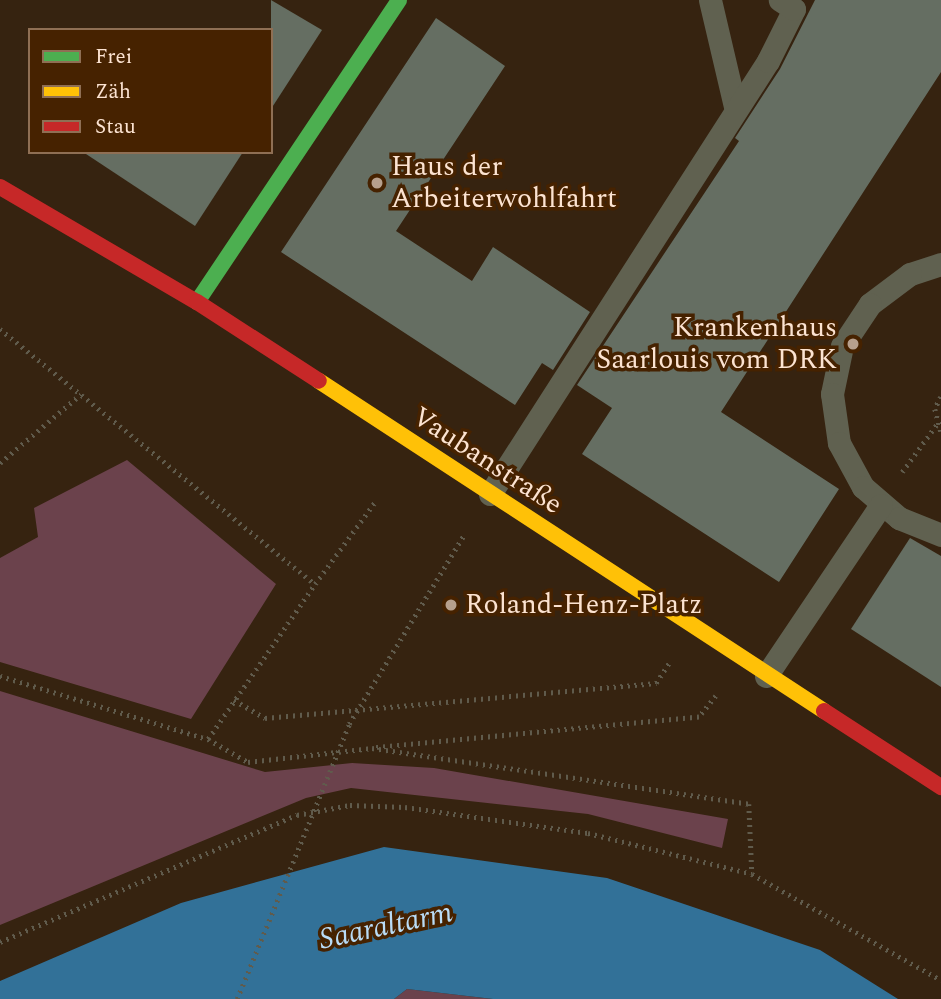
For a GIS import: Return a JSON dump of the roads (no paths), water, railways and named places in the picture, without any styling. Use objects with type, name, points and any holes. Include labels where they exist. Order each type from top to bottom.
[{"type":"street","points":[[197,302],[399,0]]},
{"type":"street","name":"Vaubanstraße","points":[[0,187],[197,302],[766,676],[941,787]]},
{"type":"lane","points":[[710,0],[735,107]]},
{"type":"lane","points":[[490,494],[735,107],[768,61],[794,9],[780,0]]},
{"type":"lane","points":[[941,264],[910,274],[870,304],[848,335],[835,369],[833,419],[839,443],[863,487],[881,505],[941,536]]},
{"type":"lane","points":[[766,676],[881,505]]},
{"type":"water","name":"Saaraltarm","points":[[384,847],[607,878],[820,950],[898,999],[493,999],[407,989],[394,999],[0,999],[0,981],[181,903]]},
{"type":"place","name":"Haus der Arbeiterwohlfahrt","points":[[377,183]]},
{"type":"place","name":"Krankenhaus Saarlouis vom DRK","points":[[853,344]]},
{"type":"place","name":"Roland-Henz-Platz","points":[[451,605]]}]
